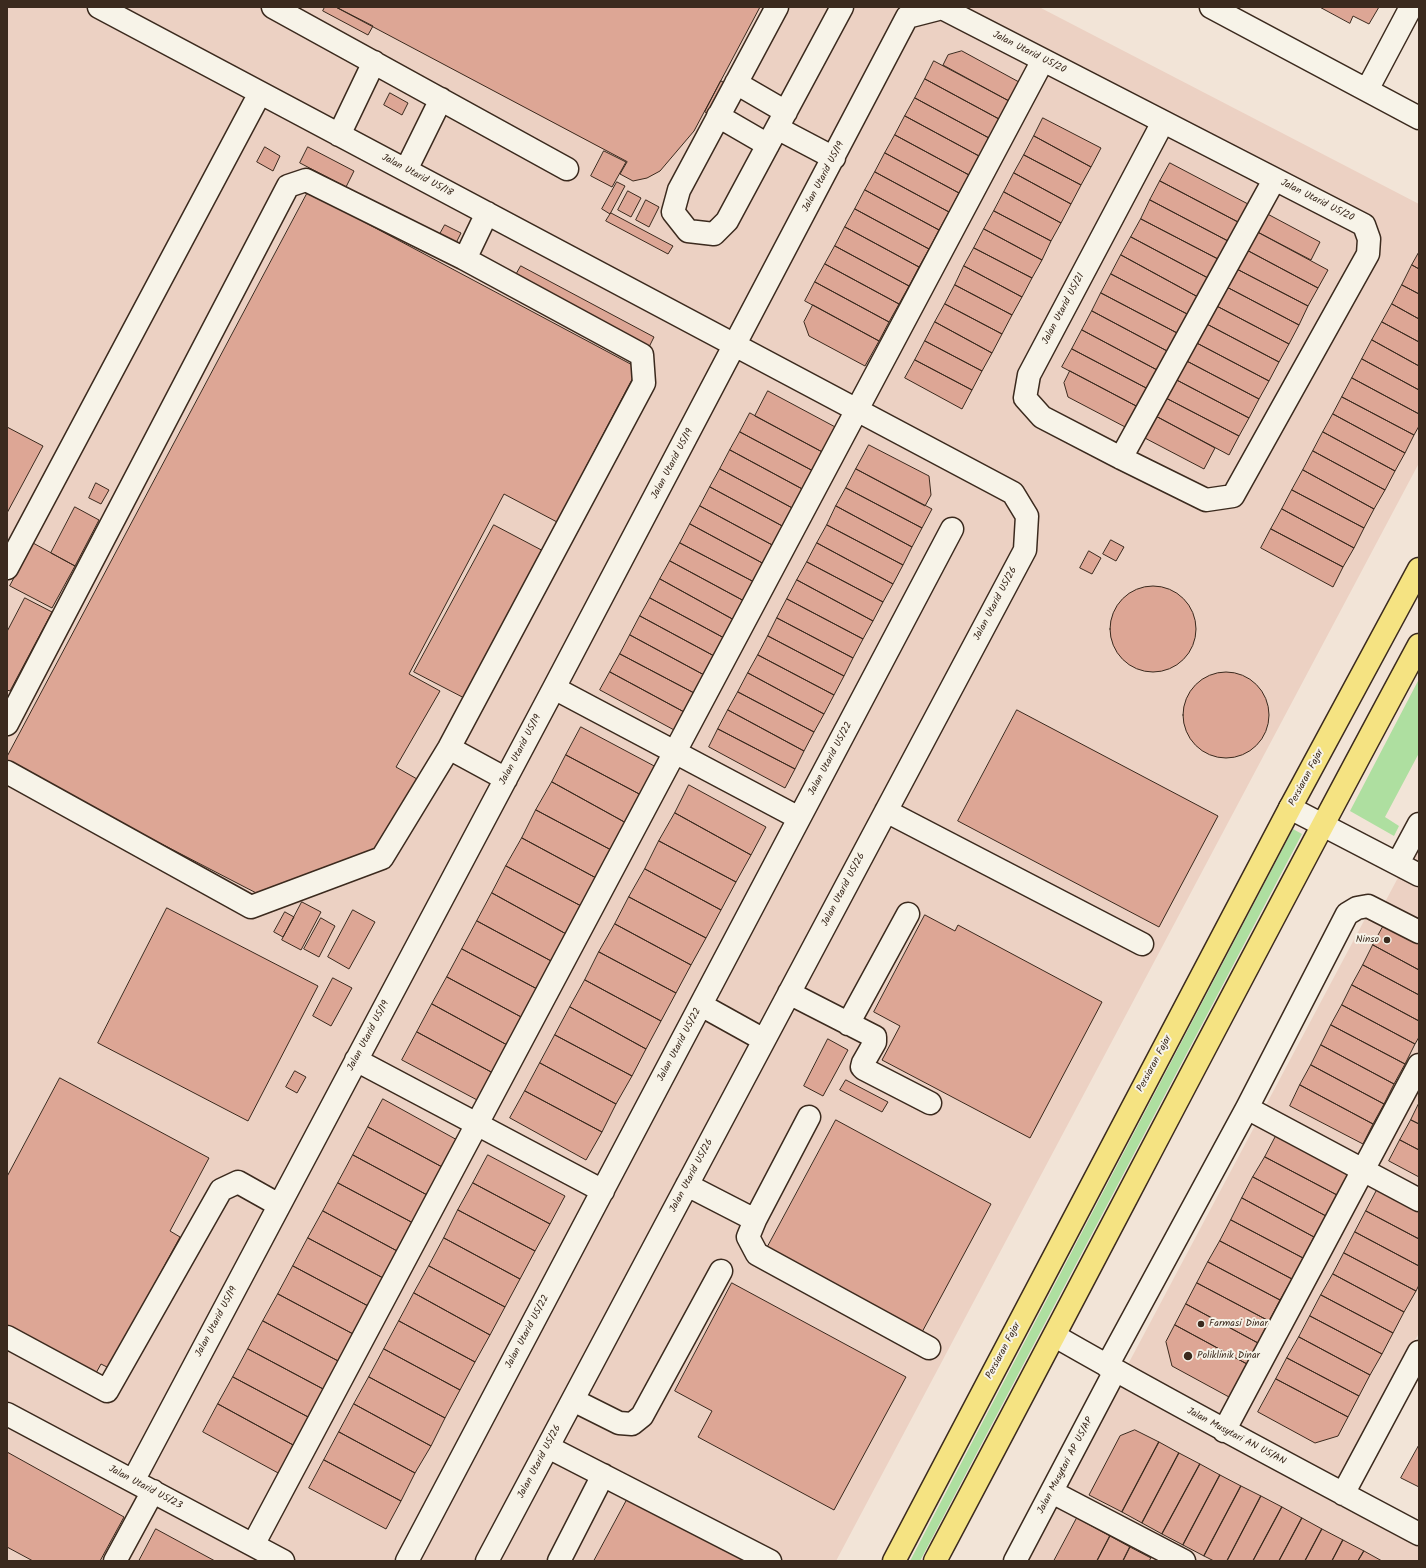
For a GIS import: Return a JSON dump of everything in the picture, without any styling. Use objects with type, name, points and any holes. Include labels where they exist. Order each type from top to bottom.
[{"type":"main road","name":"Persiaran Fajar","points":[[894,1561],[1290,808],[1419,569]]},
{"type":"main road","points":[[935,1561],[1055,1336],[1322,824],[1419,645]]},
{"type":"street","name":"Jalan Utarid U5/18","points":[[99,7],[736,345]]},
{"type":"street","points":[[273,7],[567,169]]},
{"type":"street","points":[[777,7],[679,190],[673,212],[688,231],[714,234],[728,221],[842,7]]},
{"type":"street","points":[[1211,7],[1419,118]]},
{"type":"street","points":[[1367,90],[1411,7]]},
{"type":"street","name":"Jalan Utarid U5/20","points":[[907,18],[942,8],[1364,225],[1369,239],[1368,254],[1233,496],[1206,500],[1121,458]]},
{"type":"street","name":"Jalan Utarid U5/19","points":[[133,1481],[736,345],[907,18]]},
{"type":"street","points":[[253,1545],[1043,60]]},
{"type":"street","points":[[339,135],[374,62]]},
{"type":"street","points":[[736,83],[777,128]]},
{"type":"street","points":[[7,568],[260,93]]},
{"type":"street","points":[[406,170],[441,99]]},
{"type":"street","points":[[718,116],[777,128],[834,158]]},
{"type":"street","name":"Jalan Utarid U5/21","points":[[1121,458],[1042,417],[1025,398],[1029,375],[1164,122]]},
{"type":"street","points":[[7,724],[288,186],[306,180],[465,260],[642,355],[644,383],[449,748],[382,858],[251,907],[7,772]]},
{"type":"street","points":[[1121,458],[1274,180]]},
{"type":"street","points":[[465,260],[487,213]]},
{"type":"street","name":"Jalan Utarid U5/26","points":[[487,1561],[1025,550],[1027,516],[1013,493],[736,345]]},
{"type":"street","name":"Jalan Utarid U5/22","points":[[408,1561],[952,529]]},
{"type":"street","points":[[554,688],[799,818]]},
{"type":"street","points":[[449,748],[506,779]]},
{"type":"street","points":[[1290,808],[1419,875]]},
{"type":"street","points":[[886,811],[1142,944]]},
{"type":"street","points":[[1398,863],[1419,824]]},
{"type":"street","name":"Jalan Musytari AP U5/AP","points":[[1015,1561],[1052,1492],[1111,1368],[1347,914],[1357,908],[1368,906],[1419,932]]},
{"type":"street","points":[[848,1024],[908,914]]},
{"type":"street","points":[[789,993],[875,1037],[876,1039],[862,1067],[930,1103]]},
{"type":"street","points":[[701,1005],[764,1040]]},
{"type":"street","points":[[356,1060],[603,1191]]},
{"type":"street","points":[[1224,1431],[1419,1065]]},
{"type":"street","points":[[1247,1108],[1419,1200]]},
{"type":"street","points":[[809,1117],[755,1220],[748,1237],[757,1254],[929,1348]]},
{"type":"street","points":[[7,1337],[107,1391],[221,1190],[238,1182],[279,1205]]},
{"type":"street","points":[[687,1185],[755,1220]]},
{"type":"street","points":[[573,1400],[619,1423],[632,1424],[642,1416],[721,1272]]},
{"type":"street","name":"Jalan Musytari AN U5/AN","points":[[1055,1336],[1224,1431],[1419,1534]]},
{"type":"street","points":[[1343,1494],[1419,1352]]},
{"type":"street","name":"Jalan Utarid U5/23","points":[[7,1414],[284,1561]]},
{"type":"street","points":[[548,1447],[770,1561]]},
{"type":"street","points":[[559,1561],[603,1475]]},
{"type":"street","points":[[116,1561],[152,1491]]},
{"type":"street","points":[[1052,1492],[1184,1561]]},
{"type":"shaded area","points":[[7,7],[1039,7],[1419,204],[1419,463],[836,1561],[7,1561]]},
{"type":"shaded area","points":[[1419,838],[1419,1333],[1331,1496],[1419,1543],[1419,1561],[1025,1561],[1366,917],[1375,921]]},
{"type":"green space","points":[[1419,679],[1419,753],[1385,817],[1399,826],[1394,836],[1350,811]]},
{"type":"green space","points":[[1293,829],[1302,834],[920,1561],[910,1561]]},
{"type":"building","points":[[325,7],[336,7],[373,26],[368,35],[323,11]]},
{"type":"building","points":[[336,7],[760,7],[694,131],[660,171],[647,178],[633,181],[620,174],[627,162]]},
{"type":"building","points":[[1320,7],[1379,7],[1369,24],[1353,16],[1350,23]]},
{"type":"building","points":[[962,51],[1019,82],[1009,101],[943,65],[948,55]]},
{"type":"building","points":[[934,61],[1009,101],[999,119],[925,79]]},
{"type":"building","points":[[925,79],[999,119],[989,138],[915,98]]},
{"type":"building","points":[[721,81],[731,86],[715,117],[705,112]]},
{"type":"building","points":[[390,93],[408,103],[402,115],[384,105]]},
{"type":"building","points":[[915,98],[989,138],[979,156],[905,116]]},
{"type":"building","points":[[905,116],[979,156],[969,175],[895,135]]},
{"type":"building","points":[[1043,118],[1101,148],[1091,167],[1034,136]]},
{"type":"building","points":[[895,135],[969,175],[959,193],[885,153]]},
{"type":"building","points":[[1034,136],[1091,167],[1081,185],[1024,155]]},
{"type":"building","points":[[265,147],[280,156],[273,171],[257,162]]},
{"type":"building","points":[[308,147],[354,171],[346,187],[300,163]]},
{"type":"building","points":[[604,151],[626,162],[612,187],[591,176]]},
{"type":"building","points":[[885,153],[959,193],[949,212],[875,172]]},
{"type":"building","points":[[1024,155],[1081,185],[1071,204],[1014,173]]},
{"type":"building","points":[[1170,163],[1248,204],[1238,222],[1160,181]]},
{"type":"building","points":[[875,172],[949,212],[939,230],[865,190]]},
{"type":"building","points":[[1014,173],[1071,204],[1061,223],[1004,192]]},
{"type":"building","points":[[1160,181],[1238,222],[1228,241],[1150,200]]},
{"type":"building","points":[[617,182],[625,186],[610,214],[602,209]]},
{"type":"building","points":[[865,190],[939,230],[929,249],[855,209]]},
{"type":"building","points":[[628,191],[641,198],[631,217],[618,210]]},
{"type":"building","points":[[308,192],[638,368],[557,522],[504,494],[409,674],[440,691],[396,767],[417,779],[376,858],[264,897],[7,764],[7,757]]},
{"type":"building","points":[[1004,192],[1061,223],[1051,241],[994,211]]},
{"type":"building","points":[[646,200],[659,207],[649,227],[636,220]]},
{"type":"building","points":[[1150,200],[1228,241],[1218,259],[1141,219]]},
{"type":"building","points":[[855,209],[929,249],[919,267],[845,227]]},
{"type":"building","points":[[1260,210],[1320,242],[1311,260],[1250,228]]},
{"type":"building","points":[[994,211],[1051,241],[1042,260],[984,229]]},
{"type":"building","points":[[611,213],[673,246],[668,254],[606,221]]},
{"type":"building","points":[[1141,219],[1218,259],[1208,278],[1131,237]]},
{"type":"building","points":[[445,225],[461,233],[456,243],[440,234]]},
{"type":"building","points":[[845,227],[919,267],[909,286],[835,246]]},
{"type":"building","points":[[1250,228],[1328,270],[1318,288],[1241,247]]},
{"type":"building","points":[[984,229],[1042,260],[1032,278],[974,248]]},
{"type":"building","points":[[1131,237],[1208,278],[1198,297],[1121,255]]},
{"type":"building","points":[[835,246],[909,286],[899,304],[825,264]]},
{"type":"building","points":[[1241,247],[1318,288],[1308,306],[1231,266]]},
{"type":"building","points":[[974,248],[1032,278],[1022,297],[964,266]]},
{"type":"building","points":[[1419,252],[1419,269],[1412,265]]},
{"type":"building","points":[[1121,255],[1198,297],[1189,315],[1111,274]]},
{"type":"building","points":[[825,264],[899,304],[889,322],[815,282]]},
{"type":"building","points":[[1412,265],[1419,269],[1419,294],[1402,285]]},
{"type":"building","points":[[521,266],[654,337],[646,353],[512,282]]},
{"type":"building","points":[[964,266],[1022,297],[1012,315],[955,285]]},
{"type":"building","points":[[1231,266],[1308,306],[1299,325],[1221,284]]},
{"type":"building","points":[[1111,274],[1189,315],[1179,334],[1101,293]]},
{"type":"building","points":[[815,282],[889,322],[879,341],[805,301]]},
{"type":"building","points":[[1221,284],[1299,325],[1289,344],[1211,303]]},
{"type":"building","points":[[955,285],[1012,315],[1002,334],[945,304]]},
{"type":"building","points":[[1402,285],[1419,294],[1419,319],[1392,304]]},
{"type":"building","points":[[1101,293],[1179,334],[1169,352],[1092,311]]},
{"type":"building","points":[[1211,303],[1289,344],[1279,362],[1201,321]]},
{"type":"building","points":[[945,304],[1002,334],[992,353],[935,322]]},
{"type":"building","points":[[1392,304],[1419,319],[1419,342],[1382,322]]},
{"type":"building","points":[[813,305],[879,341],[865,366],[809,336],[804,322]]},
{"type":"building","points":[[1092,311],[1169,352],[1159,371],[1082,330]]},
{"type":"building","points":[[1201,321],[1279,362],[1269,381],[1191,340]]},
{"type":"building","points":[[935,322],[992,353],[982,371],[925,341]]},
{"type":"building","points":[[1382,322],[1419,342],[1419,366],[1372,340]]},
{"type":"building","points":[[1082,330],[1159,371],[1150,390],[1072,349]]},
{"type":"building","points":[[1191,340],[1269,381],[1259,399],[1181,358]]},
{"type":"building","points":[[1372,340],[1419,366],[1419,390],[1362,359]]},
{"type":"building","points":[[925,341],[982,371],[972,390],[915,360]]},
{"type":"building","points":[[1072,349],[1150,390],[1140,408],[1062,367]]},
{"type":"building","points":[[1181,358],[1259,399],[1249,418],[1171,377]]},
{"type":"building","points":[[1362,359],[1419,390],[1419,414],[1352,378]]},
{"type":"building","points":[[915,360],[972,390],[962,409],[905,378]]},
{"type":"building","points":[[1070,371],[1140,408],[1129,429],[1068,397],[1064,383]]},
{"type":"building","points":[[1171,377],[1249,418],[1239,436],[1162,396]]},
{"type":"building","points":[[1352,378],[1419,414],[1419,426],[1414,435],[1342,397]]},
{"type":"building","points":[[768,391],[839,429],[826,454],[755,416]]},
{"type":"building","points":[[1162,396],[1239,436],[1229,455],[1152,414]]},
{"type":"building","points":[[1342,397],[1414,435],[1405,453],[1333,414]]},
{"type":"building","points":[[750,413],[826,454],[815,472],[740,432]]},
{"type":"building","points":[[1152,414],[1215,448],[1204,469],[1141,436]]},
{"type":"building","points":[[1333,414],[1405,453],[1395,471],[1323,432]]},
{"type":"building","points":[[7,427],[43,446],[7,513]]},
{"type":"building","points":[[740,432],[815,472],[806,491],[730,450]]},
{"type":"building","points":[[1323,432],[1395,471],[1385,490],[1313,451]]},
{"type":"building","points":[[869,445],[929,476],[931,495],[925,506],[856,469]]},
{"type":"building","points":[[730,450],[806,491],[796,510],[720,469]]},
{"type":"building","points":[[1313,451],[1385,490],[1374,509],[1303,470]]},
{"type":"building","points":[[720,469],[796,510],[786,528],[710,487]]},
{"type":"building","points":[[856,469],[932,509],[922,528],[846,488]]},
{"type":"building","points":[[1303,470],[1374,509],[1364,528],[1292,490]]},
{"type":"building","points":[[96,483],[109,490],[101,504],[89,498]]},
{"type":"building","points":[[710,487],[786,528],[776,547],[700,506]]},
{"type":"building","points":[[846,488],[922,528],[912,547],[836,506]]},
{"type":"building","points":[[1292,490],[1364,528],[1354,548],[1282,509]]},
{"type":"building","points":[[700,506],[776,547],[766,565],[690,524]]},
{"type":"building","points":[[836,506],[912,547],[903,565],[827,525]]},
{"type":"building","points":[[75,507],[99,520],[75,566],[51,553]]},
{"type":"building","points":[[1282,509],[1354,548],[1343,567],[1271,529]]},
{"type":"building","points":[[690,524],[766,565],[756,583],[680,543]]},
{"type":"building","points":[[494,525],[549,554],[470,701],[414,672]]},
{"type":"building","points":[[827,525],[903,565],[893,584],[817,543]]},
{"type":"building","points":[[1271,529],[1343,567],[1333,587],[1261,548]]},
{"type":"building","points":[[1111,540],[1124,547],[1116,561],[1103,554]]},
{"type":"building","points":[[33,543],[75,566],[52,608],[10,586]]},
{"type":"building","points":[[680,543],[756,583],[746,602],[670,561]]},
{"type":"building","points":[[817,543],[893,584],[883,602],[807,562]]},
{"type":"building","points":[[1089,551],[1101,558],[1092,574],[1080,568]]},
{"type":"building","points":[[670,561],[746,602],[736,621],[660,579]]},
{"type":"building","points":[[807,562],[883,602],[873,621],[797,580]]},
{"type":"building","points":[[660,579],[736,621],[726,639],[650,598]]},
{"type":"building","points":[[797,580],[873,621],[863,639],[787,599]]},
{"type":"building","points":[[1153,586],[1169,590],[1183,599],[1192,613],[1196,629],[1192,645],[1183,659],[1169,668],[1153,672],[1137,668],[1123,659],[1114,645],[1110,629],[1114,613],[1123,599],[1137,590]]},
{"type":"building","points":[[25,598],[52,612],[10,691],[7,690],[7,632]]},
{"type":"building","points":[[650,598],[726,639],[716,657],[640,616]]},
{"type":"building","points":[[787,599],[863,639],[853,658],[777,618]]},
{"type":"building","points":[[640,616],[716,657],[706,676],[630,635]]},
{"type":"building","points":[[777,618],[853,658],[844,676],[768,636]]},
{"type":"building","points":[[630,635],[706,676],[696,694],[620,654]]},
{"type":"building","points":[[768,636],[844,676],[834,695],[758,655]]},
{"type":"building","points":[[620,654],[696,694],[686,713],[610,672]]},
{"type":"building","points":[[758,655],[834,695],[824,714],[748,673]]},
{"type":"building","points":[[610,672],[686,713],[676,731],[600,690]]},
{"type":"building","points":[[1226,672],[1242,676],[1256,685],[1265,699],[1269,715],[1265,731],[1256,745],[1242,754],[1226,758],[1210,754],[1196,745],[1187,731],[1183,715],[1187,699],[1196,685],[1210,676]]},
{"type":"building","points":[[748,673],[824,714],[814,732],[738,692]]},
{"type":"building","points":[[738,692],[814,732],[804,751],[728,710]]},
{"type":"building","points":[[728,710],[804,751],[795,769],[718,729]]},
{"type":"building","points":[[1017,710],[1218,816],[1159,927],[958,821]]},
{"type":"building","points":[[581,727],[658,768],[643,796],[566,755]]},
{"type":"building","points":[[718,729],[795,769],[785,788],[709,747]]},
{"type":"building","points":[[566,755],[643,796],[628,824],[552,782]]},
{"type":"building","points":[[552,782],[628,824],[613,851],[536,810]]},
{"type":"building","points":[[689,785],[766,827],[751,855],[675,813]]},
{"type":"building","points":[[536,810],[613,851],[598,879],[522,838]]},
{"type":"building","points":[[675,813],[751,855],[736,882],[659,841]]},
{"type":"building","points":[[522,838],[598,879],[583,907],[506,866]]},
{"type":"building","points":[[659,841],[736,882],[721,910],[645,869]]},
{"type":"building","points":[[506,866],[583,907],[568,935],[492,893]]},
{"type":"building","points":[[645,869],[721,910],[706,938],[629,897]]},
{"type":"building","points":[[492,893],[568,935],[553,962],[477,921]]},
{"type":"building","points":[[629,897],[706,938],[691,965],[615,924]]},
{"type":"building","points":[[302,902],[321,912],[301,950],[282,940]]},
{"type":"building","points":[[167,908],[318,986],[248,1121],[98,1043]]},
{"type":"building","points":[[353,910],[375,922],[349,969],[328,957]]},
{"type":"building","points":[[285,912],[294,917],[283,937],[274,932]]},
{"type":"building","points":[[925,915],[955,931],[958,925],[1102,1002],[1030,1138],[882,1060],[900,1026],[874,1012]]},
{"type":"building","points":[[321,918],[335,926],[319,957],[304,949]]},
{"type":"building","points":[[477,921],[553,962],[539,990],[462,949]]},
{"type":"building","points":[[615,924],[691,965],[676,993],[599,952]]},
{"type":"building","points":[[1384,925],[1419,944],[1419,970],[1373,945]]},
{"type":"building","points":[[1373,945],[1419,970],[1419,995],[1363,965]]},
{"type":"building","points":[[462,949],[539,990],[523,1018],[447,977]]},
{"type":"building","points":[[599,952],[676,993],[661,1021],[585,980]]},
{"type":"building","points":[[1363,965],[1419,995],[1419,1021],[1352,985]]},
{"type":"building","points":[[447,977],[523,1018],[509,1046],[432,1004]]},
{"type":"building","points":[[333,978],[352,988],[331,1026],[313,1016]]},
{"type":"building","points":[[585,980],[661,1021],[646,1049],[570,1007]]},
{"type":"building","points":[[1352,985],[1419,1021],[1419,1037],[1415,1044],[1342,1005]]},
{"type":"building","points":[[432,1004],[509,1046],[493,1073],[417,1032]]},
{"type":"building","points":[[1342,1005],[1415,1044],[1405,1064],[1331,1025]]},
{"type":"building","points":[[570,1007],[646,1049],[632,1076],[555,1035]]},
{"type":"building","points":[[1331,1025],[1405,1064],[1394,1084],[1321,1045]]},
{"type":"building","points":[[417,1032],[493,1073],[479,1101],[402,1060]]},
{"type":"building","points":[[555,1035],[632,1076],[616,1104],[540,1063]]},
{"type":"building","points":[[828,1039],[848,1050],[823,1096],[804,1086]]},
{"type":"building","points":[[1321,1045],[1394,1084],[1384,1104],[1311,1065]]},
{"type":"building","points":[[540,1063],[616,1104],[602,1132],[525,1091]]},
{"type":"building","points":[[1311,1065],[1384,1104],[1373,1124],[1300,1085]]},
{"type":"building","points":[[295,1071],[306,1077],[297,1093],[286,1087]]},
{"type":"building","points":[[60,1078],[209,1158],[170,1231],[180,1237],[109,1368],[101,1364],[96,1373],[7,1325],[7,1177]]},
{"type":"building","points":[[846,1080],[888,1102],[882,1112],[840,1090]]},
{"type":"building","points":[[1300,1085],[1373,1124],[1363,1144],[1290,1106]]},
{"type":"building","points":[[525,1091],[602,1132],[586,1160],[510,1118]]},
{"type":"building","points":[[383,1099],[459,1141],[444,1168],[368,1127]]},
{"type":"building","points":[[1419,1103],[1419,1124],[1411,1120]]},
{"type":"building","points":[[836,1120],[991,1204],[921,1334],[766,1250]]},
{"type":"building","points":[[1411,1120],[1419,1124],[1419,1150],[1400,1140]]},
{"type":"building","points":[[368,1127],[444,1168],[429,1196],[353,1155]]},
{"type":"building","points":[[1276,1136],[1348,1174],[1337,1195],[1265,1157]]},
{"type":"building","points":[[1400,1140],[1419,1150],[1419,1177],[1389,1161]]},
{"type":"building","points":[[353,1155],[429,1196],[415,1224],[338,1183]]},
{"type":"building","points":[[488,1155],[565,1196],[550,1224],[473,1183]]},
{"type":"building","points":[[1265,1157],[1337,1195],[1326,1216],[1253,1177]]},
{"type":"building","points":[[1253,1177],[1326,1216],[1314,1237],[1242,1198]]},
{"type":"building","points":[[338,1183],[415,1224],[399,1252],[323,1211]]},
{"type":"building","points":[[473,1183],[550,1224],[535,1251],[458,1210]]},
{"type":"building","points":[[1377,1190],[1419,1212],[1419,1239],[1366,1211]]},
{"type":"building","points":[[1242,1198],[1314,1237],[1303,1258],[1231,1220]]},
{"type":"building","points":[[458,1210],[535,1251],[520,1279],[444,1238]]},
{"type":"building","points":[[323,1211],[399,1252],[385,1279],[308,1238]]},
{"type":"building","points":[[1366,1211],[1419,1239],[1419,1266],[1355,1232]]},
{"type":"building","points":[[1231,1220],[1303,1258],[1292,1279],[1220,1241]]},
{"type":"building","points":[[1355,1232],[1419,1266],[1419,1285],[1416,1291],[1344,1253]]},
{"type":"building","points":[[308,1238],[385,1279],[370,1307],[293,1266]]},
{"type":"building","points":[[444,1238],[520,1279],[505,1307],[429,1266]]},
{"type":"building","points":[[1220,1241],[1292,1279],[1280,1300],[1208,1262]]},
{"type":"building","points":[[1344,1253],[1416,1291],[1404,1312],[1333,1274]]},
{"type":"building","points":[[1208,1262],[1280,1300],[1269,1321],[1197,1283]]},
{"type":"building","points":[[293,1266],[370,1307],[355,1335],[278,1294]]},
{"type":"building","points":[[429,1266],[505,1307],[490,1335],[414,1293]]},
{"type":"building","points":[[1333,1274],[1404,1312],[1393,1333],[1321,1295]]},
{"type":"building","points":[[732,1283],[906,1377],[834,1510],[698,1437],[712,1411],[675,1391]]},
{"type":"building","points":[[1197,1283],[1269,1321],[1258,1343],[1186,1304]]},
{"type":"building","points":[[414,1293],[490,1335],[475,1362],[399,1321]]},
{"type":"building","points":[[278,1294],[355,1335],[340,1362],[263,1321]]},
{"type":"building","points":[[1321,1295],[1393,1333],[1382,1354],[1310,1316]]},
{"type":"building","points":[[1186,1304],[1258,1343],[1247,1364],[1175,1325]]},
{"type":"building","points":[[1310,1316],[1382,1354],[1370,1375],[1299,1337]]},
{"type":"building","points":[[263,1321],[340,1362],[325,1390],[248,1349]]},
{"type":"building","points":[[399,1321],[475,1362],[460,1390],[384,1349]]},
{"type":"building","points":[[1175,1325],[1247,1364],[1229,1397],[1172,1366],[1166,1342]]},
{"type":"building","points":[[1299,1337],[1370,1375],[1359,1396],[1287,1358]]},
{"type":"building","points":[[248,1349],[325,1390],[310,1418],[233,1377]]},
{"type":"building","points":[[384,1349],[460,1390],[445,1418],[369,1377]]},
{"type":"building","points":[[1287,1358],[1359,1396],[1348,1417],[1276,1379]]},
{"type":"building","points":[[233,1377],[310,1418],[295,1446],[218,1404]]},
{"type":"building","points":[[369,1377],[445,1418],[431,1446],[354,1404]]},
{"type":"building","points":[[1276,1379],[1348,1417],[1338,1436],[1315,1443],[1258,1412]]},
{"type":"building","points":[[218,1404],[295,1446],[280,1474],[203,1432]]},
{"type":"building","points":[[354,1404],[431,1446],[415,1473],[339,1432]]},
{"type":"building","points":[[1135,1430],[1159,1442],[1122,1512],[1089,1495],[1120,1436]]},
{"type":"building","points":[[339,1432],[415,1473],[401,1501],[324,1460]]},
{"type":"building","points":[[1159,1442],[1179,1453],[1142,1523],[1122,1512]]},
{"type":"building","points":[[1419,1445],[1419,1487],[1401,1478]]},
{"type":"building","points":[[7,1452],[124,1517],[100,1561],[33,1561],[7,1547]]},
{"type":"building","points":[[1179,1453],[1200,1464],[1162,1534],[1142,1523]]},
{"type":"building","points":[[324,1460],[401,1501],[386,1529],[309,1488]]},
{"type":"building","points":[[1200,1464],[1220,1475],[1183,1545],[1162,1534]]},
{"type":"building","points":[[1220,1475],[1241,1486],[1204,1556],[1183,1545]]},
{"type":"building","points":[[1241,1486],[1261,1496],[1227,1561],[1214,1561],[1204,1556]]},
{"type":"building","points":[[1261,1496],[1282,1507],[1253,1561],[1227,1561]]},
{"type":"building","points":[[628,1498],[745,1561],[594,1561]]},
{"type":"building","points":[[1282,1507],[1302,1518],[1279,1561],[1253,1561]]},
{"type":"building","points":[[1077,1518],[1110,1536],[1097,1561],[1054,1561]]},
{"type":"building","points":[[1302,1518],[1322,1529],[1305,1561],[1279,1561]]},
{"type":"building","points":[[156,1529],[215,1561],[139,1561]]},
{"type":"building","points":[[1322,1529],[1343,1540],[1332,1561],[1305,1561]]},
{"type":"building","points":[[1110,1536],[1130,1547],[1123,1561],[1097,1561]]},
{"type":"building","points":[[1343,1540],[1364,1551],[1358,1561],[1332,1561]]},
{"type":"building","points":[[1130,1547],[1151,1558],[1149,1561],[1123,1561]]},
{"type":"building","points":[[1364,1551],[1382,1561],[1358,1561]]},
{"type":"place","name":"Ninso","points":[[1387,940]]},
{"type":"place","name":"Farmasi Dinar","points":[[1201,1324]]},
{"type":"place","name":"Poliklinik Dinar","points":[[1188,1356]]}]
